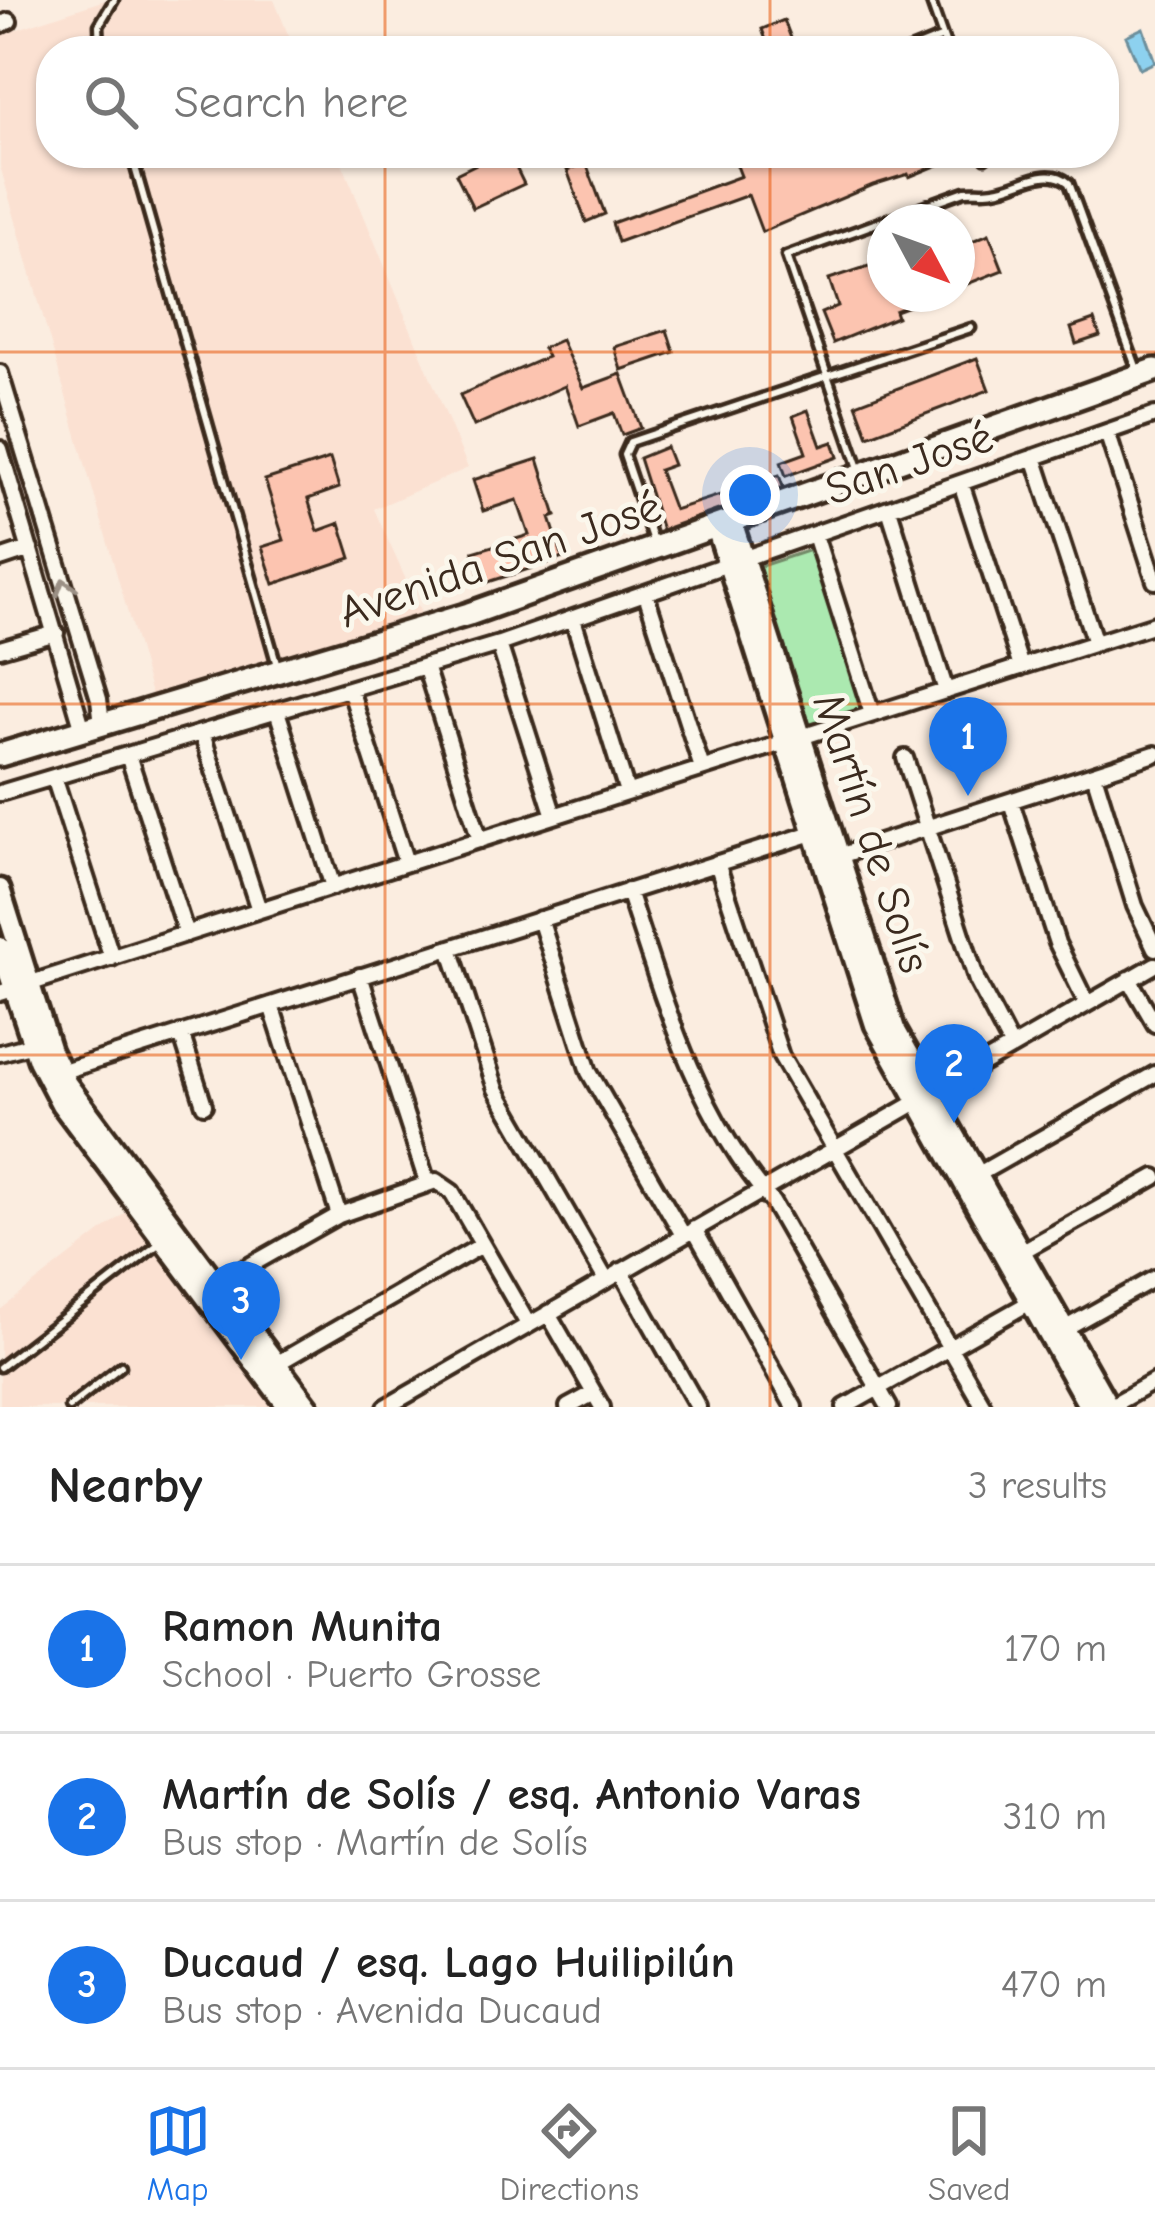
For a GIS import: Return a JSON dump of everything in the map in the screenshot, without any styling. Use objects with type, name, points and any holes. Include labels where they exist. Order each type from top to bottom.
[{"type":"main road","name":"Avenida San José","points":[[0,755],[469,614],[1147,373]]},
{"type":"street","points":[[0,373],[99,699],[93,727]]},
{"type":"street","name":"San José","points":[[0,793],[573,620],[1155,415]]},
{"type":"street","points":[[1107,432],[1155,581]]},
{"type":"street","points":[[1034,458],[1095,643]]},
{"type":"street","points":[[2,459],[56,633],[93,727]]},
{"type":"street","points":[[961,483],[1021,667]]},
{"type":"street","points":[[889,509],[946,691]]},
{"type":"street","name":"Martín de Solís","points":[[724,524],[821,830],[875,1024],[977,1175],[1021,1252],[1037,1298],[1064,1329],[1109,1407]]},
{"type":"street","points":[[815,535],[872,714]]},
{"type":"street","points":[[0,559],[30,549]]},
{"type":"street","points":[[646,594],[702,768]]},
{"type":"street","points":[[573,620],[628,792]]},
{"type":"street","points":[[14,989],[1155,624]]},
{"type":"street","points":[[0,649],[56,633]]},
{"type":"street","points":[[499,644],[554,816]]},
{"type":"street","points":[[425,666],[480,840]]},
{"type":"street","points":[[350,688],[406,863]]},
{"type":"street","points":[[277,711],[333,887]]},
{"type":"street","points":[[202,734],[259,910]]},
{"type":"street","points":[[838,856],[1155,754]]},
{"type":"street","points":[[128,755],[186,934]]},
{"type":"street","points":[[905,758],[976,981],[1011,1046]]},
{"type":"street","points":[[1094,774],[1135,906],[1155,948]]},
{"type":"street","points":[[53,777],[112,958]]},
{"type":"street","points":[[1011,802],[1057,943],[1087,1004]]},
{"type":"street","points":[[53,1074],[821,830]]},
{"type":"street","name":"Martín de Solís","points":[[821,830],[838,856],[922,1097],[1037,1298],[1088,1407]]},
{"type":"street","points":[[717,863],[775,1042],[985,1407]]},
{"type":"street","points":[[0,889],[14,989]]},
{"type":"street","points":[[628,891],[684,1059],[889,1407]]},
{"type":"street","points":[[540,919],[589,1072],[794,1407]]},
{"type":"street","points":[[0,947],[14,989],[76,1125],[288,1407]]},
{"type":"street","points":[[450,948],[500,1097],[606,1280]]},
{"type":"street","points":[[386,1407],[1155,965]]},
{"type":"street","points":[[361,976],[428,1181]]},
{"type":"street","points":[[1130,979],[1155,1024]]},
{"type":"street","points":[[271,1005],[339,1215]]},
{"type":"street","points":[[182,1033],[205,1105]]},
{"type":"street","points":[[0,1053],[40,1042]]},
{"type":"street","points":[[53,1074],[309,1407]]},
{"type":"street","points":[[977,1175],[1155,1074]]},
{"type":"street","points":[[1021,1252],[1155,1177]]},
{"type":"street","points":[[217,1284],[339,1215],[428,1181],[441,1182],[449,1188],[528,1324]]},
{"type":"street","points":[[276,1364],[482,1244]]},
{"type":"street","points":[[621,1271],[698,1407]]},
{"type":"street","points":[[1064,1329],[1155,1278]]},
{"type":"street","points":[[845,1407],[1037,1298]]},
{"type":"street","points":[[548,1313],[598,1400],[568,1407]]},
{"type":"street","points":[[1109,1407],[1155,1381]]},
{"type":"lane","points":[[99,36],[99,25],[114,0]]},
{"type":"lane","points":[[930,0],[943,36]]},
{"type":"lane","points":[[134,168],[279,672]]},
{"type":"lane","points":[[862,475],[786,256],[965,191],[993,191],[1048,175],[1061,176],[1074,192],[1147,373]]},
{"type":"lane","points":[[656,548],[624,455],[630,442],[971,328]]},
{"type":"lane","points":[[0,1367],[163,1240]]},
{"type":"lane","points":[[69,1407],[122,1366]]},
{"type":"shaded area","points":[[105,0],[274,0],[289,36],[36,36],[36,168],[344,168],[468,468],[374,509],[425,622],[153,701],[0,166],[0,35]]},
{"type":"shaded area","points":[[129,1210],[274,1407],[0,1407],[0,1310]]},
{"type":"green space","points":[[813,549],[866,708],[810,727],[758,567]]},
{"type":"water","points":[[1143,28],[1155,62],[1140,69],[1126,36]]},
{"type":"building","points":[[784,20],[790,36],[765,36],[762,29]]},
{"type":"building","points":[[468,168],[516,168],[524,184],[473,208],[456,174]]},
{"type":"building","points":[[588,168],[605,214],[586,222],[567,170]]},
{"type":"building","points":[[738,168],[931,168],[873,185],[762,232],[748,195],[618,242],[612,223],[741,176]]},
{"type":"building","points":[[989,234],[1003,270],[975,281],[975,240]]},
{"type":"building","points":[[867,267],[867,312],[895,312],[897,317],[833,343],[821,313],[838,306],[829,279]]},
{"type":"building","points":[[1094,320],[1100,336],[1076,344],[1071,328]]},
{"type":"building","points":[[667,330],[674,352],[621,370],[614,347]]},
{"type":"building","points":[[561,340],[583,388],[621,374],[641,428],[622,435],[614,413],[579,426],[565,386],[474,426],[460,395],[547,357],[543,348]]},
{"type":"building","points":[[977,358],[989,390],[868,436],[856,404]]},
{"type":"building","points":[[808,410],[821,446],[833,442],[838,457],[786,476],[781,462],[806,453],[793,416]]},
{"type":"building","points":[[666,447],[673,465],[659,470],[674,510],[739,489],[738,482],[757,474],[760,481],[779,475],[783,487],[662,530],[639,458]]},
{"type":"building","points":[[330,459],[339,488],[308,499],[318,531],[340,523],[351,558],[274,584],[262,547],[284,540],[265,480]]},
{"type":"building","points":[[538,459],[563,558],[482,584],[473,552],[529,535],[517,500],[483,511],[473,480]]},
{"type":"place","name":"Ramon Munita","points":[[968,796]]},
{"type":"place","name":"Martín de Solís / esq. Antonio Varas","points":[[954,1123]]},
{"type":"place","name":"Ducaud / esq. Lago Huilipilún","points":[[241,1360]]}]
